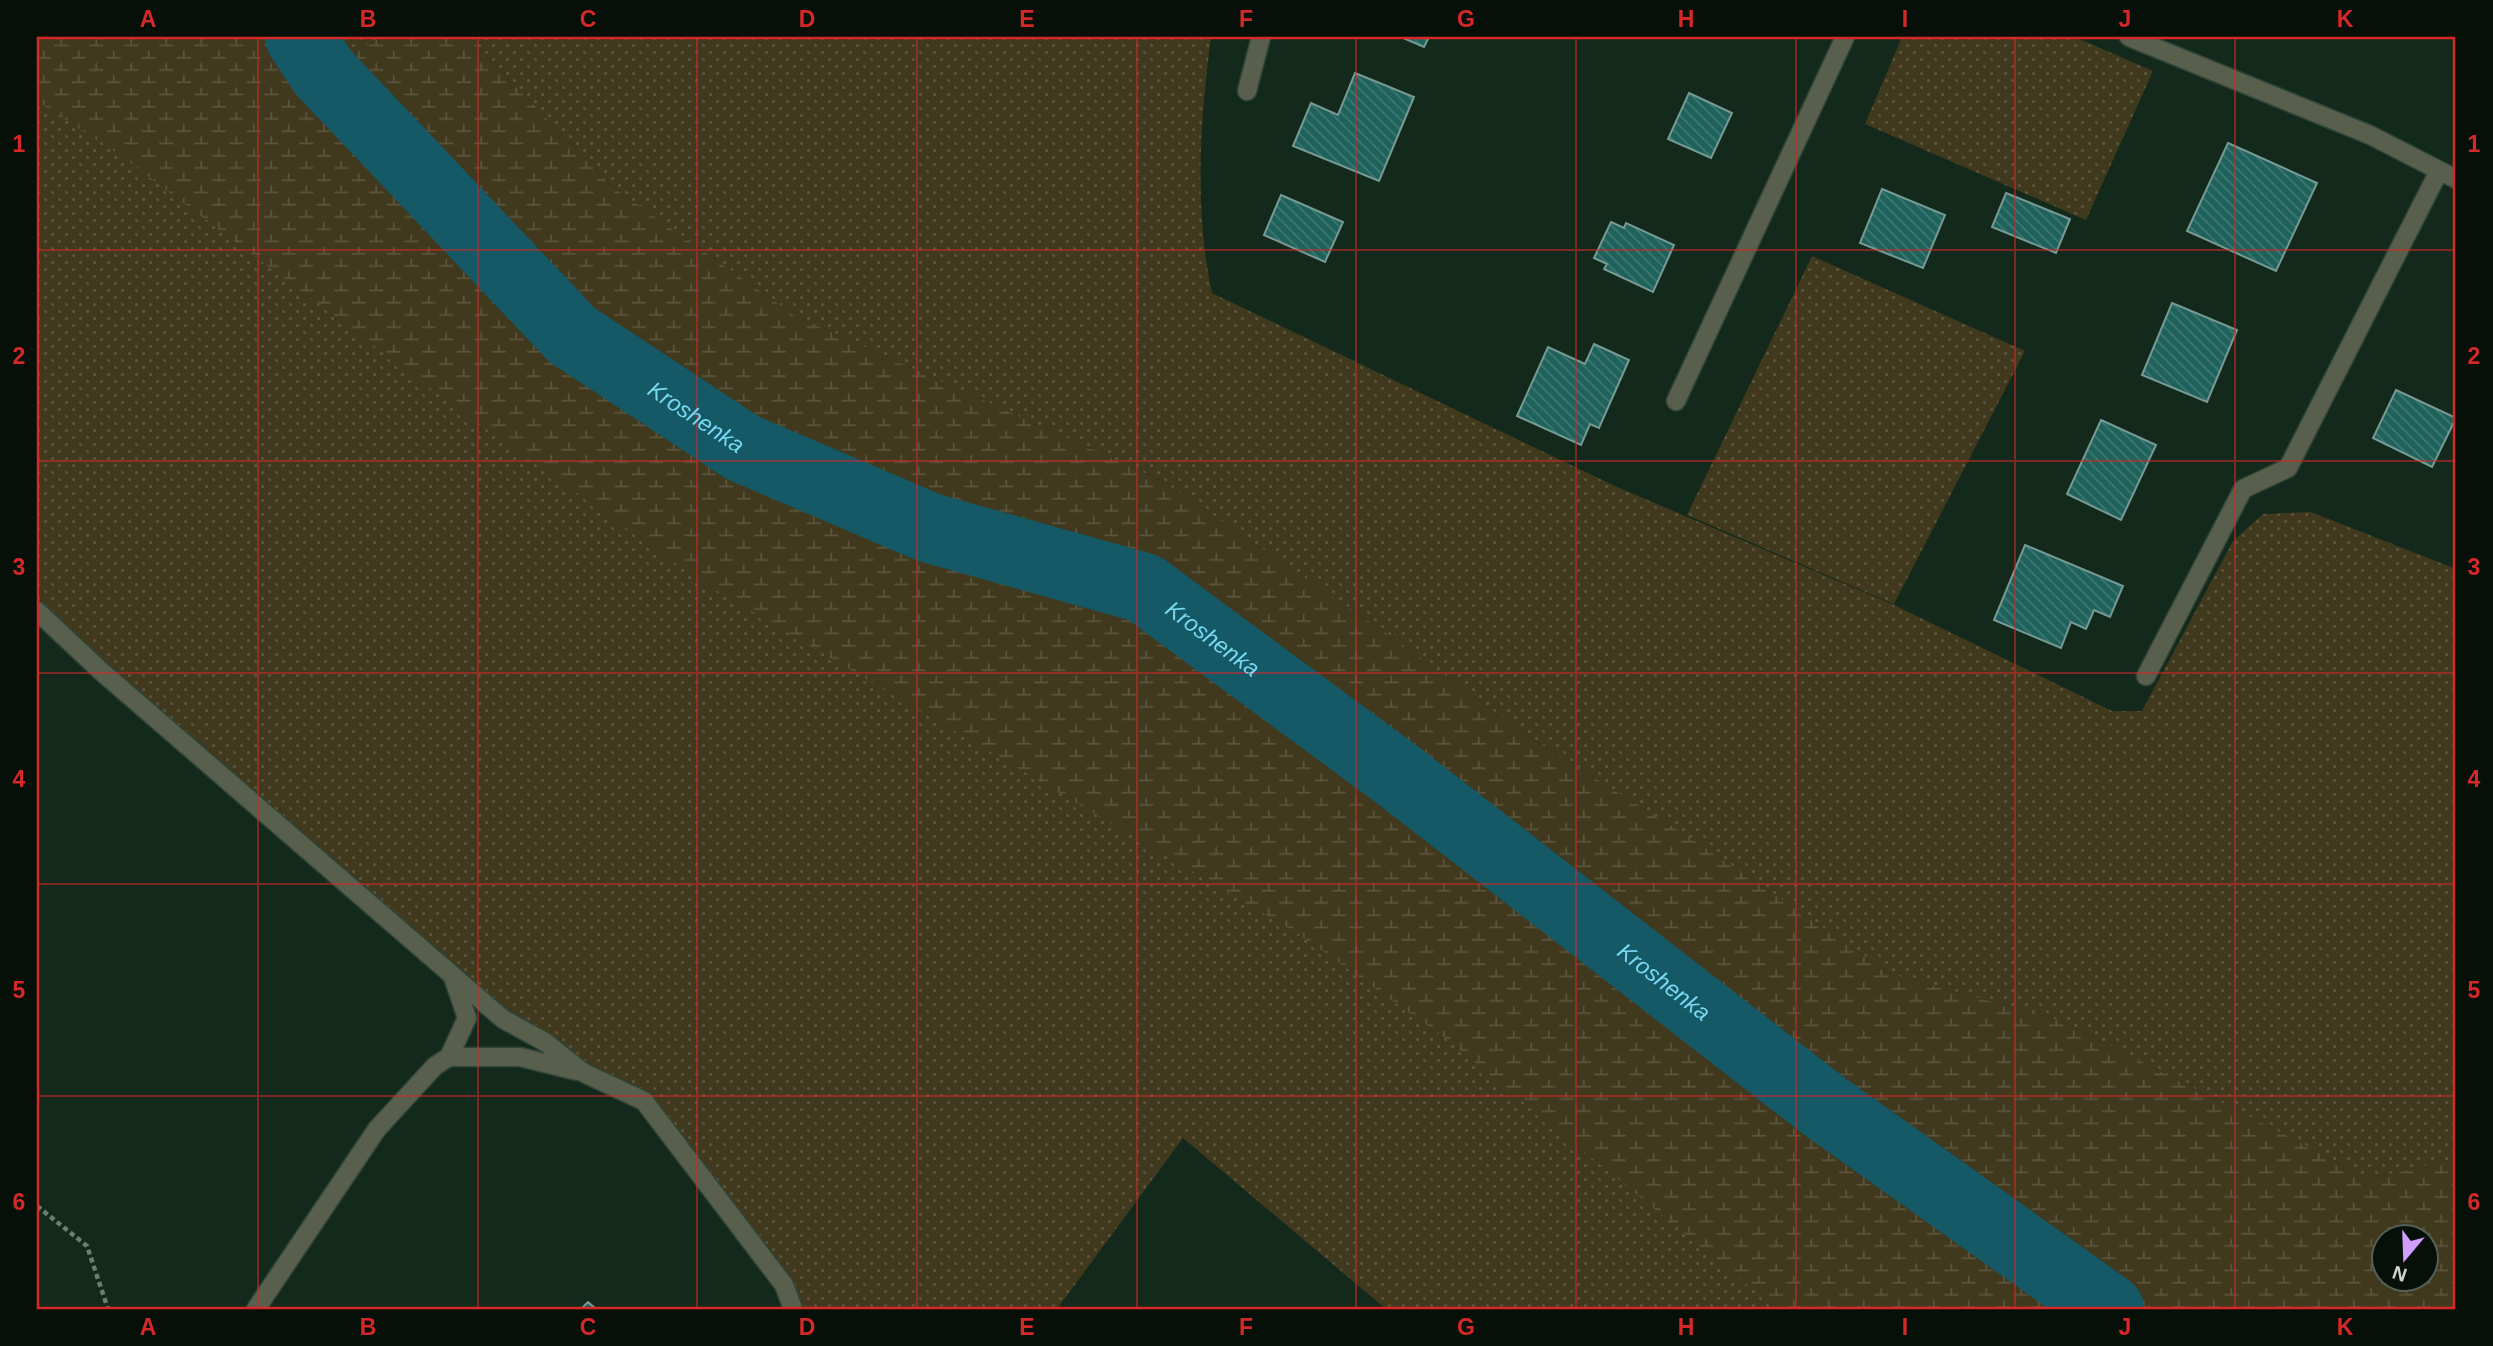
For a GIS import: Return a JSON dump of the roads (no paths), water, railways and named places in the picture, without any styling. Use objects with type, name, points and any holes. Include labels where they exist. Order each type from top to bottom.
[{"type":"street","points":[[1247,91],[1261,37]]},
{"type":"street","points":[[1676,401],[1845,37]]},
{"type":"street","points":[[2129,37],[2370,135],[2456,179]]},
{"type":"street","points":[[2146,676],[2243,489],[2288,468],[2439,171]]},
{"type":"street","points":[[37,611],[330,871],[503,1019],[545,1042],[584,1073]]},
{"type":"street","points":[[256,1309],[377,1129],[435,1066],[449,1057],[467,1018],[452,973]]},
{"type":"street","points":[[449,1057],[520,1057],[584,1073],[644,1101],[784,1285],[793,1309]]},
{"type":"waterway","name":"Kroshenka","points":[[300,37],[323,72],[572,335],[743,448],[930,528],[1144,588],[1399,776],[1824,1106],[2109,1309]]}]
